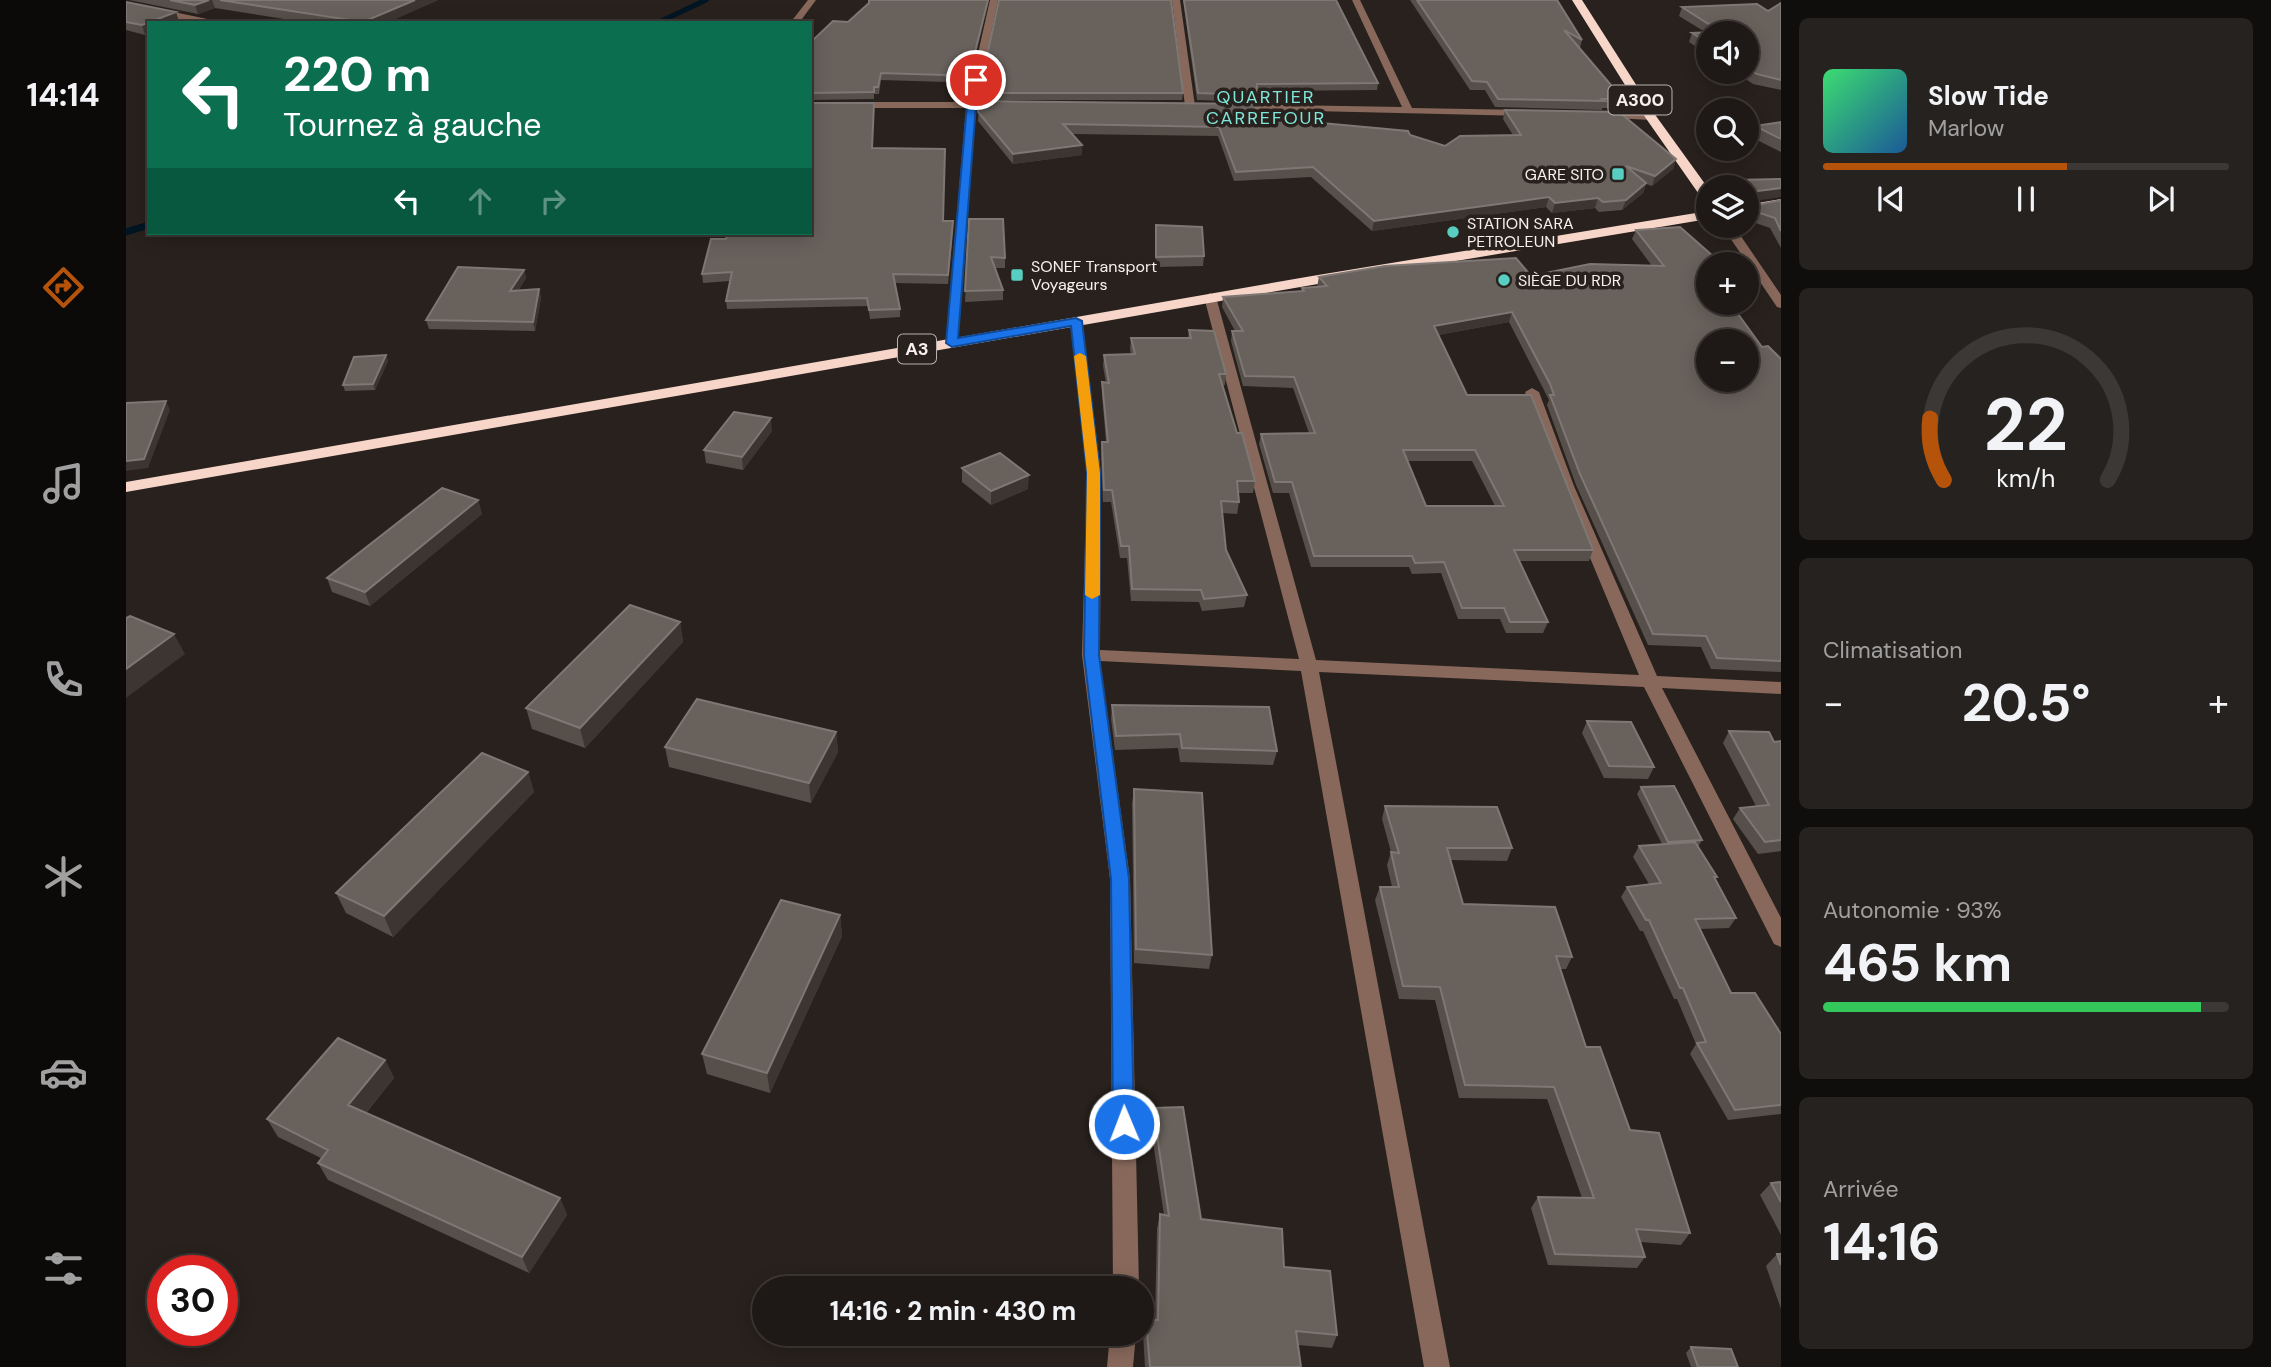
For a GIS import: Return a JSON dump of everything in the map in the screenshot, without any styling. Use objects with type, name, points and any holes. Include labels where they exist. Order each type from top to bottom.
[{"type":"highway","name":"A300","points":[[1577,0],[1651,117],[1696,180]]},
{"type":"highway","points":[[1759,207],[1781,203]]},
{"type":"highway","name":"A3","points":[[126,487],[692,391],[1210,297],[1696,217]]},
{"type":"street","points":[[796,21],[812,0]]},
{"type":"street","points":[[952,343],[971,105],[994,0]]},
{"type":"street","points":[[1175,0],[1190,106]]},
{"type":"street","points":[[1356,0],[1408,110]]},
{"type":"street","points":[[126,5],[202,21]]},
{"type":"street","points":[[812,105],[1013,105]]},
{"type":"street","points":[[1177,106],[1204,106]]},
{"type":"street","points":[[1218,106],[1541,113]]},
{"type":"street","points":[[1582,114],[1651,117]]},
{"type":"street","points":[[1737,238],[1775,287],[1781,304]]},
{"type":"street","points":[[1210,297],[1309,666],[1437,1367]]},
{"type":"street","points":[[1076,321],[1094,473],[1091,655],[1120,879],[1126,1276]]},
{"type":"street","points":[[1532,392],[1567,486],[1651,683],[1781,939]]},
{"type":"street","points":[[1091,655],[1781,688]]},
{"type":"street","points":[[1120,1367],[1122,1346]]},
{"type":"building","points":[[170,0],[209,0],[195,5]]},
{"type":"building","points":[[220,0],[415,0],[365,21]]},
{"type":"building","points":[[869,0],[988,0],[965,92],[960,92],[945,75],[881,73],[874,92],[812,93],[812,41],[833,21],[848,22]]},
{"type":"building","points":[[999,0],[1171,0],[1183,93],[979,93]]},
{"type":"building","points":[[1184,0],[1336,0],[1378,83],[1257,84],[1256,95],[1198,93]]},
{"type":"building","points":[[1417,0],[1557,0],[1582,40],[1564,30],[1623,99],[1498,99],[1487,82],[1472,81]]},
{"type":"building","points":[[126,2],[176,12],[142,25],[126,22]]},
{"type":"building","points":[[1781,3],[1781,80],[1759,74],[1759,21],[1704,21],[1682,7],[1757,4],[1768,11]]},
{"type":"building","points":[[979,101],[1256,104],[1256,117],[1408,131],[1410,135],[1445,146],[1460,136],[1521,135],[1505,110],[1619,112],[1676,159],[1655,176],[1626,166],[1646,183],[1626,200],[1603,202],[1598,198],[1555,203],[1549,197],[1374,221],[1313,167],[1236,172],[1219,127],[1063,124],[1082,145],[1013,154],[978,112]]},
{"type":"building","points":[[812,103],[874,103],[872,148],[945,149],[943,221],[953,221],[948,275],[893,274],[900,309],[869,310],[867,298],[726,301],[732,272],[702,274],[711,239],[726,239],[727,235],[812,235]]},
{"type":"building","points":[[1781,122],[1781,139],[1759,128],[1759,125]]},
{"type":"building","points":[[1781,179],[1781,188],[1759,191],[1759,180]]},
{"type":"building","points":[[1781,200],[1781,231],[1775,218],[1759,213],[1759,206]]},
{"type":"building","points":[[969,219],[1003,219],[1005,258],[991,257],[1003,290],[965,291]]},
{"type":"building","points":[[1156,225],[1202,227],[1204,256],[1156,257]]},
{"type":"building","points":[[1680,227],[1708,252],[1696,252],[1696,315],[1739,315],[1749,329],[1696,329],[1696,392],[1759,392],[1759,343],[1762,347],[1768,346],[1781,359],[1781,661],[1717,658],[1706,636],[1653,634],[1580,474],[1550,395],[1554,395],[1550,384],[1512,312],[1434,326],[1467,395],[1531,395],[1593,550],[1514,550],[1548,622],[1510,622],[1504,608],[1462,608],[1444,562],[1415,563],[1412,556],[1314,556],[1292,482],[1275,482],[1261,434],[1315,433],[1294,377],[1245,376],[1232,331],[1243,331],[1223,297],[1304,291],[1302,288],[1327,286],[1319,277],[1385,266],[1516,258],[1531,276],[1590,264],[1664,266],[1636,230]],"holes":[[[1403,450],[1475,450],[1504,506],[1426,506]]]},
{"type":"building","points":[[458,267],[524,270],[510,291],[539,289],[533,322],[426,320]]},
{"type":"building","points":[[1189,330],[1214,331],[1226,374],[1219,374],[1237,433],[1242,433],[1255,481],[1237,481],[1239,502],[1221,501],[1226,550],[1247,595],[1204,599],[1201,590],[1132,589],[1129,546],[1121,546],[1112,490],[1104,490],[1102,442],[1108,442],[1102,382],[1109,383],[1104,355],[1135,354],[1131,338],[1191,338]]},
{"type":"building","points":[[386,355],[373,384],[343,385],[354,357]]},
{"type":"building","points":[[166,401],[144,459],[126,461],[126,403]]},
{"type":"building","points":[[734,412],[771,418],[742,457],[704,450]]},
{"type":"building","points":[[1000,453],[1029,475],[991,491],[962,468]]},
{"type":"building","points":[[442,488],[478,500],[365,592],[327,578]]},
{"type":"building","points":[[630,605],[680,622],[580,728],[526,708]]},
{"type":"building","points":[[130,616],[174,634],[126,669],[126,618]]},
{"type":"building","points":[[697,699],[836,732],[809,783],[665,747]]},
{"type":"building","points":[[1112,705],[1269,707],[1277,751],[1182,748],[1180,734],[1116,736]]},
{"type":"building","points":[[1587,721],[1631,722],[1654,767],[1609,766]]},
{"type":"building","points":[[1729,731],[1769,732],[1774,742],[1781,741],[1781,840],[1765,842],[1740,808],[1769,805]]},
{"type":"building","points":[[482,753],[528,772],[384,916],[336,893]]},
{"type":"building","points":[[1674,786],[1702,840],[1668,842],[1641,787]]},
{"type":"building","points":[[1134,789],[1202,793],[1212,955],[1136,949]]},
{"type":"building","points":[[1385,806],[1497,807],[1512,848],[1447,848],[1463,904],[1555,907],[1572,957],[1556,956],[1586,1047],[1600,1047],[1630,1130],[1659,1133],[1690,1233],[1636,1229],[1645,1257],[1555,1254],[1538,1197],[1594,1198],[1554,1087],[1465,1085],[1440,987],[1403,986],[1380,887],[1399,887],[1391,852],[1399,853]]},
{"type":"building","points":[[1695,842],[1717,877],[1714,877],[1736,918],[1695,919],[1731,993],[1755,993],[1781,1034],[1781,1105],[1735,1110],[1697,1043],[1706,1042],[1683,988],[1680,988],[1649,920],[1646,920],[1627,887],[1661,883],[1639,846]]},
{"type":"building","points":[[781,900],[840,915],[767,1073],[702,1054]]},
{"type":"building","points":[[338,1038],[385,1060],[348,1105],[560,1198],[522,1257],[318,1163],[328,1150],[267,1119]]},
{"type":"building","points":[[1183,1107],[1201,1219],[1282,1229],[1284,1267],[1330,1271],[1337,1335],[1296,1331],[1301,1367],[1150,1367],[1148,1346],[1154,1346],[1154,1320],[1158,1320],[1160,1214],[1169,1216],[1153,1108]]},
{"type":"building","points":[[1781,1182],[1781,1202],[1771,1183]]},
{"type":"building","points":[[1691,1347],[1731,1349],[1738,1367],[1698,1367]]},
{"type":"waterway","points":[[661,21],[706,0]]},
{"type":"waterway","points":[[126,232],[147,226]]},
{"type":"slow traffic","points":[[1080,356],[1094,473],[1092,595]]},
{"type":"place","name":"GARE SITO","points":[[1618,174]]},
{"type":"place","name":"STATION SARA PETROLEUN","points":[[1453,232]]},
{"type":"place","name":"SONEF Transport Voyageurs","points":[[1017,275]]},
{"type":"place","name":"SIÈGE DU RDR","points":[[1504,280]]},
{"type":"district","name":"QUARTIER CARREFOUR","points":[[1266,107]]},
{"type":"route","points":[[976,80],[971,105],[952,343],[1076,321],[1094,473],[1091,655],[1120,879],[1124,1124]]}]
